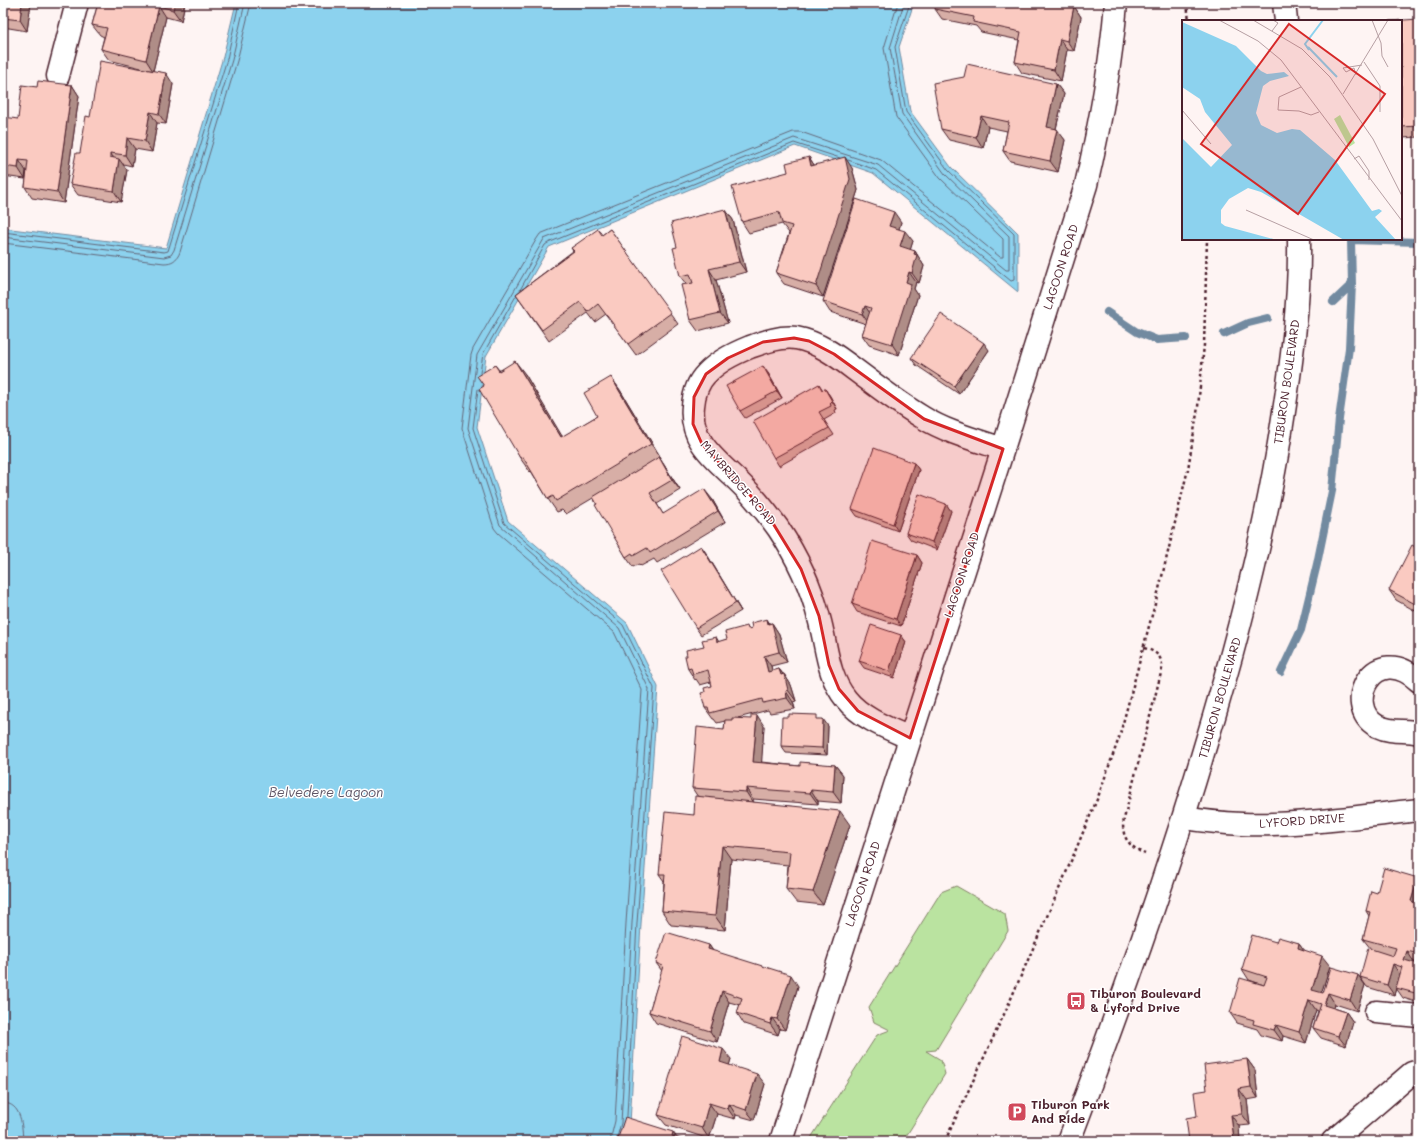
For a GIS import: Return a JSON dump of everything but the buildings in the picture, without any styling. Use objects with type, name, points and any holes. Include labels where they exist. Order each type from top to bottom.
[{"type":"street","points":[[58,76],[77,3]]},
{"type":"street","name":"LAGOON ROAD","points":[[781,1141],[1086,185],[1095,147],[1108,75],[1116,3]]},
{"type":"street","points":[[1284,3],[1286,20]]},
{"type":"street","name":"TIBURON BOULEVARD","points":[[1069,1141],[1134,968],[1184,818],[1241,625],[1269,501],[1276,462],[1294,340],[1299,278],[1300,240]]},
{"type":"street","name":"MAYBRIDGE ROAD","points":[[910,738],[873,721],[858,711],[847,701],[839,689],[829,665],[819,616],[801,569],[791,549],[766,512],[751,494],[709,453],[696,434],[693,424],[694,397],[698,384],[706,374],[728,358],[763,342],[779,338],[794,338],[809,341],[834,354],[924,419],[960,434],[1003,449]]},
{"type":"street","points":[[1419,681],[1410,673],[1400,668],[1386,667],[1376,672],[1368,680],[1363,690],[1362,703],[1366,716],[1376,725],[1389,731],[1419,733]]},
{"type":"street","name":"LYFORD DRIVE","points":[[1184,818],[1232,824],[1266,824],[1416,809]]},
{"type":"street","points":[[1376,1012],[1419,1016]]},
{"type":"street","points":[[1333,1141],[1412,1073],[1419,1070]]},
{"type":"path","points":[[1187,3],[1189,20]]},
{"type":"path","points":[[945,1141],[1019,982],[1098,797],[1119,738],[1144,648],[1182,499],[1194,438],[1204,345],[1207,240]]},
{"type":"path","points":[[1144,648],[1157,653],[1162,661],[1162,669],[1124,819],[1123,831],[1127,841],[1135,849],[1168,865]]},
{"type":"highlighted area","points":[[794,338],[809,341],[834,354],[924,419],[1003,449],[910,738],[858,711],[839,689],[829,665],[819,616],[801,569],[766,512],[702,444],[693,424],[694,397],[706,374],[728,358],[763,342]]},
{"type":"green space","points":[[956,886],[1005,914],[1008,931],[936,1050],[926,1051],[941,1060],[945,1074],[903,1141],[809,1141],[877,1035],[890,1030],[874,1022],[869,1007],[941,892]]},
{"type":"water","name":"Belvedere Lagoon","points":[[236,3],[914,3],[899,47],[910,111],[951,167],[1018,233],[1018,292],[873,173],[795,146],[549,247],[486,356],[477,427],[508,521],[627,623],[658,687],[641,924],[630,1124],[625,1141],[8,1141],[3,1104],[3,228],[166,248],[223,57]]},
{"type":"waterway","points":[[1333,302],[1352,284],[1351,240],[1419,242]]},
{"type":"waterway","points":[[1281,672],[1301,630],[1317,564],[1332,491],[1339,419],[1349,348],[1352,284]]},
{"type":"waterway","points":[[1107,312],[1137,332],[1157,340],[1186,338]]},
{"type":"waterway","points":[[1224,334],[1248,323],[1268,318]]},
{"type":"place","name":"Tiburon Boulevard & Lyford Drive","points":[[1076,1001]]},
{"type":"place","name":"Tiburon Park And Ride","points":[[1017,1112]]}]
